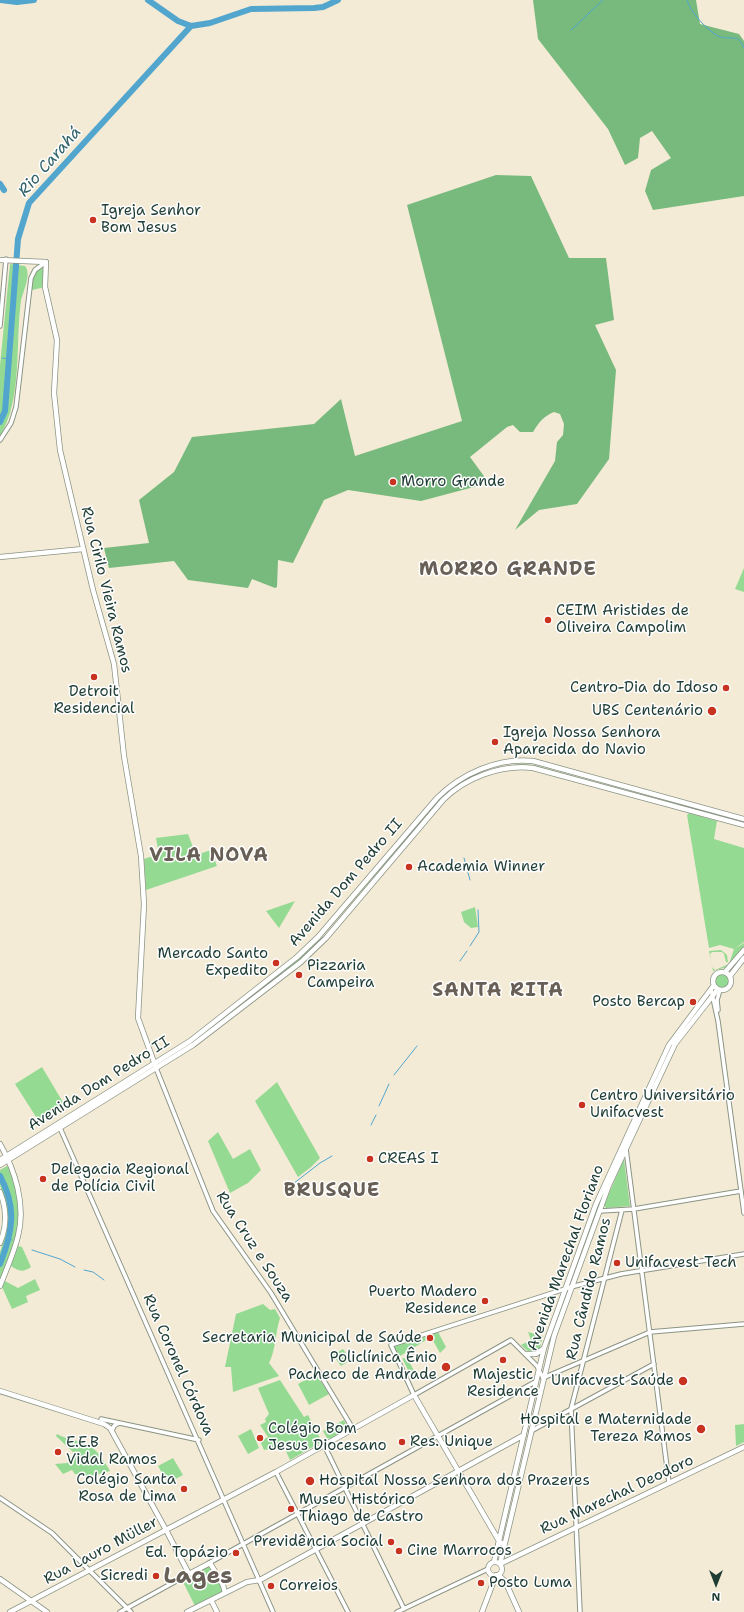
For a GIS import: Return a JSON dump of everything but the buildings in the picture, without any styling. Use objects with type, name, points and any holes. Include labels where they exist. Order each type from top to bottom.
[{"type":"main road","points":[[0,260],[46,262]]},
{"type":"main road","name":"Rua Cirilo Vieira Ramos","points":[[46,262],[45,288],[57,340],[54,393],[62,461],[83,550],[116,672],[124,756],[143,881],[142,953],[138,1018],[156,1066]]},
{"type":"main road","points":[[0,557],[83,550]]},
{"type":"main road","name":"Avenida Dom Pedro II","points":[[1,1162],[60,1128],[156,1066],[196,1037],[305,950],[437,798],[456,782],[472,773],[510,762],[533,761],[744,819]]},
{"type":"main road","name":"Avenida Dom Pedro II","points":[[8,1158],[156,1066],[193,1045],[306,958],[326,938],[443,800],[460,785],[474,778],[507,769],[533,768],[744,825]]},
{"type":"main road","points":[[744,950],[725,972],[715,975],[712,987],[719,990],[726,989],[730,985],[730,976],[744,958]]},
{"type":"main road","points":[[725,972],[730,976]]},
{"type":"main road","name":"Avenida Marechal Floriano","points":[[494,1562],[544,1348],[605,1181],[670,1045],[712,987]]},
{"type":"main road","name":"Avenida Marechal Floriano","points":[[500,1564],[554,1336],[600,1210],[626,1148],[675,1044],[713,995],[719,990]]},
{"type":"main road","points":[[0,1144],[8,1158],[18,1190],[20,1220],[17,1240],[0,1286]]},
{"type":"main road","points":[[0,1192],[6,1216],[5,1229],[0,1243]]},
{"type":"main road","points":[[526,1354],[536,1354],[544,1348]]},
{"type":"main road","points":[[0,1391],[104,1424],[112,1431],[189,1574],[209,1563],[212,1564],[222,1583],[225,1593]]},
{"type":"main road","points":[[414,1395],[499,1541],[504,1545]]},
{"type":"main road","name":"Rua Lauro Müller","points":[[10,1612],[276,1472],[414,1395]]},
{"type":"main road","points":[[187,1612],[250,1580],[260,1580],[531,1432]]},
{"type":"main road","name":"Rua Marechal Deodoro","points":[[500,1564],[744,1447]]},
{"type":"main road","points":[[482,1612],[496,1575],[501,1570],[500,1564],[494,1562],[490,1564],[488,1569],[489,1573],[496,1575],[505,1581],[519,1612]]},
{"type":"main road","points":[[0,1579],[47,1612]]},
{"type":"main road","points":[[211,1600],[217,1612]]},
{"type":"street","points":[[0,326],[8,260]]},
{"type":"street","points":[[0,440],[11,422],[16,407],[31,278],[34,270],[46,262]]},
{"type":"street","points":[[712,987],[744,1213]]},
{"type":"street","points":[[718,1021],[717,1000],[719,990]]},
{"type":"street","name":"Rua Cruz e Souza","points":[[156,1066],[213,1211],[278,1304],[353,1429]]},
{"type":"street","name":"Rua Coronel Córdova","points":[[60,1128],[225,1499],[273,1612]]},
{"type":"street","points":[[626,1148],[670,1483]]},
{"type":"street","points":[[600,1210],[634,1209],[741,1191]]},
{"type":"street","name":"Rua Cândido Ramos","points":[[580,1612],[571,1409],[622,1210]]},
{"type":"street","points":[[744,1254],[642,1269],[604,1278],[571,1287],[390,1345],[414,1395],[511,1340],[539,1368],[543,1378],[650,1332],[744,1324]]},
{"type":"street","points":[[531,1432],[654,1364]]},
{"type":"street","points":[[209,1563],[536,1382]]},
{"type":"street","points":[[104,1424],[101,1419],[199,1440]]},
{"type":"street","points":[[112,1431],[114,1426],[119,1423]]},
{"type":"street","points":[[328,1443],[326,1449],[404,1608]]},
{"type":"street","points":[[276,1472],[348,1612]]},
{"type":"street","points":[[0,1498],[48,1530],[131,1612]]},
{"type":"street","points":[[397,1612],[488,1569]]},
{"type":"street","points":[[120,1612],[189,1574]]},
{"type":"green space","points":[[533,0],[696,0],[700,24],[739,34],[744,41],[744,196],[653,210],[645,191],[651,170],[671,158],[652,131],[640,138],[638,158],[625,165],[608,129],[538,39]]},
{"type":"green space","points":[[496,175],[531,176],[569,258],[606,258],[614,320],[595,325],[616,370],[609,459],[577,504],[539,510],[515,530],[555,461],[557,442],[563,435],[564,424],[560,414],[554,412],[547,415],[537,425],[533,432],[520,432],[513,425],[507,427],[470,457],[489,483],[421,501],[348,490],[324,500],[293,563],[278,560],[277,587],[275,588],[252,579],[248,588],[188,580],[174,561],[109,568],[104,548],[149,543],[139,500],[174,472],[192,437],[314,424],[341,399],[355,456],[462,421],[407,205]]},
{"type":"green space","points":[[46,262],[45,287],[28,291],[32,274]]},
{"type":"green space","points":[[10,264],[25,266],[28,273],[21,301],[19,317],[15,388],[7,421],[0,436],[0,365]]},
{"type":"green space","points":[[744,568],[744,592],[735,589]]},
{"type":"green space","points":[[522,764],[534,765],[674,804],[529,765],[522,765],[475,776],[434,807],[306,955],[199,1039],[161,1063],[160,1062],[208,1030],[304,954],[319,939],[442,797],[462,782],[473,776],[495,768]]},
{"type":"green space","points":[[689,813],[717,821],[714,839],[744,848],[744,942],[734,949],[720,945],[709,948],[687,815]]},
{"type":"green space","points":[[188,834],[196,855],[211,850],[217,866],[146,890],[144,859],[159,854],[156,838]]},
{"type":"green space","points":[[295,901],[279,928],[266,911]]},
{"type":"green space","points":[[475,907],[478,927],[471,928],[464,922],[461,912]]},
{"type":"green space","points":[[744,943],[744,948],[727,967],[713,971],[712,967],[715,970],[729,964],[734,949]]},
{"type":"green space","points":[[721,950],[727,955],[728,962],[726,962],[722,952],[712,952],[710,954],[711,963],[709,951]]},
{"type":"green space","points":[[722,974],[727,976],[729,981],[727,986],[722,988],[717,986],[715,981],[717,976]]},
{"type":"green space","points":[[42,1067],[64,1104],[38,1120],[15,1084]]},
{"type":"green space","points":[[277,1082],[320,1158],[298,1177],[255,1101]]},
{"type":"green space","points":[[218,1132],[233,1159],[250,1149],[261,1170],[248,1183],[230,1193],[208,1141]]},
{"type":"green space","points":[[624,1159],[630,1206],[606,1208],[604,1205]]},
{"type":"green space","points":[[7,1166],[12,1172],[19,1212],[14,1245],[0,1280],[0,1252],[6,1233],[8,1213],[0,1185],[0,1170]]},
{"type":"green space","points":[[18,1246],[22,1247],[31,1267],[23,1271],[11,1266]]},
{"type":"green space","points":[[35,1279],[40,1290],[26,1296],[28,1302],[12,1309],[2,1287],[5,1281],[18,1288]]},
{"type":"green space","points":[[263,1304],[270,1310],[275,1309],[280,1318],[273,1353],[269,1363],[279,1376],[233,1392],[231,1367],[225,1367],[236,1314]]},
{"type":"green space","points":[[437,1330],[446,1347],[440,1353],[431,1337],[397,1358],[391,1345]]},
{"type":"green space","points":[[528,1332],[543,1336],[539,1351],[531,1354],[521,1345],[531,1340]]},
{"type":"green space","points":[[343,1349],[351,1360],[341,1366],[333,1355]]},
{"type":"green space","points":[[402,1358],[408,1359],[414,1371],[411,1376]]},
{"type":"green space","points":[[316,1374],[329,1394],[309,1405],[298,1384]]},
{"type":"green space","points":[[280,1380],[304,1417],[308,1415],[321,1440],[320,1443],[290,1460],[284,1447],[264,1450],[260,1441],[268,1437],[260,1425],[266,1422],[265,1419],[269,1414],[258,1388]]},
{"type":"green space","points":[[344,1420],[348,1429],[331,1439],[327,1438],[323,1431]]},
{"type":"green space","points":[[744,1424],[744,1442],[736,1446],[735,1425]]},
{"type":"green space","points":[[251,1429],[259,1448],[248,1454],[238,1436]]},
{"type":"green space","points":[[57,1434],[65,1438],[82,1442],[93,1448],[104,1460],[110,1471],[89,1477],[75,1474],[72,1470],[63,1474],[55,1464],[67,1463],[76,1455],[56,1436]]},
{"type":"green space","points":[[173,1458],[183,1475],[168,1483],[158,1466]]},
{"type":"green space","points":[[210,1563],[225,1593],[196,1608],[181,1578]]},
{"type":"waterway","points":[[0,0],[17,2],[34,0]]},
{"type":"waterway","points":[[148,0],[178,21],[191,26],[210,23],[251,9],[314,8],[323,7],[338,0]]},
{"type":"waterway","points":[[571,30],[603,0]]},
{"type":"waterway","points":[[687,0],[695,15],[709,30],[723,38],[736,38],[744,48]]},
{"type":"waterway","name":"Rio Carahá","points":[[0,422],[5,411],[18,239],[29,203],[191,26]]},
{"type":"waterway","points":[[0,184],[4,190]]},
{"type":"waterway","name":"Rio Carahá","points":[[2,358],[10,359]]},
{"type":"waterway","points":[[464,858],[470,880]]},
{"type":"waterway","points":[[470,946],[479,932],[478,910]]},
{"type":"waterway","points":[[460,961],[467,951]]},
{"type":"waterway","points":[[394,1075],[417,1046]]},
{"type":"waterway","points":[[379,1106],[389,1084]]},
{"type":"waterway","points":[[371,1125],[376,1115]]},
{"type":"waterway","points":[[289,1187],[320,1163],[332,1156]]},
{"type":"waterway","name":"Rio Carahá","points":[[0,1176],[9,1199],[11,1209],[8,1241],[0,1264]]},
{"type":"waterway","points":[[32,1250],[60,1259],[75,1267]]},
{"type":"waterway","points":[[84,1270],[93,1272],[104,1280]]},
{"type":"place","name":"Igreja Senhor Bom Jesus","points":[[93,220]]},
{"type":"place","name":"Morro Grande","points":[[393,482]]},
{"type":"place","name":"CEIM Aristides de Oliveira Campolim","points":[[548,620]]},
{"type":"place","name":"Detroit Residencial","points":[[94,677]]},
{"type":"place","name":"Centro-Dia do Idoso","points":[[726,688]]},
{"type":"place","name":"UBS Centenário","points":[[712,711]]},
{"type":"place","name":"Igreja Nossa Senhora Aparecida do Navio","points":[[495,742]]},
{"type":"place","name":"Academia Winner","points":[[409,867]]},
{"type":"place","name":"Mercado Santo Expedito","points":[[276,963]]},
{"type":"place","name":"Pizzaria Campeira","points":[[299,975]]},
{"type":"place","name":"Posto Bercap","points":[[693,1002]]},
{"type":"place","name":"Centro Universitário Unifacvest","points":[[582,1105]]},
{"type":"place","name":"CREAS I","points":[[370,1159]]},
{"type":"place","name":"Delegacia Regional de Polícia Civil","points":[[43,1179]]},
{"type":"place","name":"Unifacvest Tech","points":[[617,1263]]},
{"type":"place","name":"Puerto Madero Residence","points":[[485,1301]]},
{"type":"place","name":"Secretaria Municipal de Saúde","points":[[430,1338]]},
{"type":"place","name":"Majestic Residence","points":[[503,1360]]},
{"type":"place","name":"Policlínica Ênio Pacheco de Andrade","points":[[446,1367]]},
{"type":"place","name":"Unifacvest Saúde","points":[[683,1381]]},
{"type":"place","name":"Hospital e Maternidade Tereza Ramos","points":[[701,1429]]},
{"type":"place","name":"Colégio Bom Jesus Diocesano","points":[[260,1438]]},
{"type":"place","name":"Res. Unique","points":[[402,1442]]},
{"type":"place","name":"E.E.B Vidal Ramos","points":[[58,1452]]},
{"type":"place","name":"Hospital Nossa Senhora dos Prazeres","points":[[310,1481]]},
{"type":"place","name":"Colégio Santa Rosa de Lima","points":[[184,1489]]},
{"type":"place","name":"Museu Histórico Thiago de Castro","points":[[291,1509]]},
{"type":"place","name":"Previdência Social","points":[[391,1542]]},
{"type":"place","name":"Cine Marrocos","points":[[399,1551]]},
{"type":"place","name":"Ed. Topázio","points":[[236,1553]]},
{"type":"place","name":"Sicredi","points":[[156,1576]]},
{"type":"place","name":"Posto Luma","points":[[481,1583]]},
{"type":"place","name":"Correios","points":[[271,1586]]},
{"type":"district","name":"MORRO GRANDE","points":[[508,570]]},
{"type":"district","name":"VILA NOVA","points":[[209,856]]},
{"type":"district","name":"SANTA RITA","points":[[498,991]]},
{"type":"district","name":"BRUSQUE","points":[[332,1191]]},
{"type":"district","name":"Lages","points":[[198,1577]]}]
